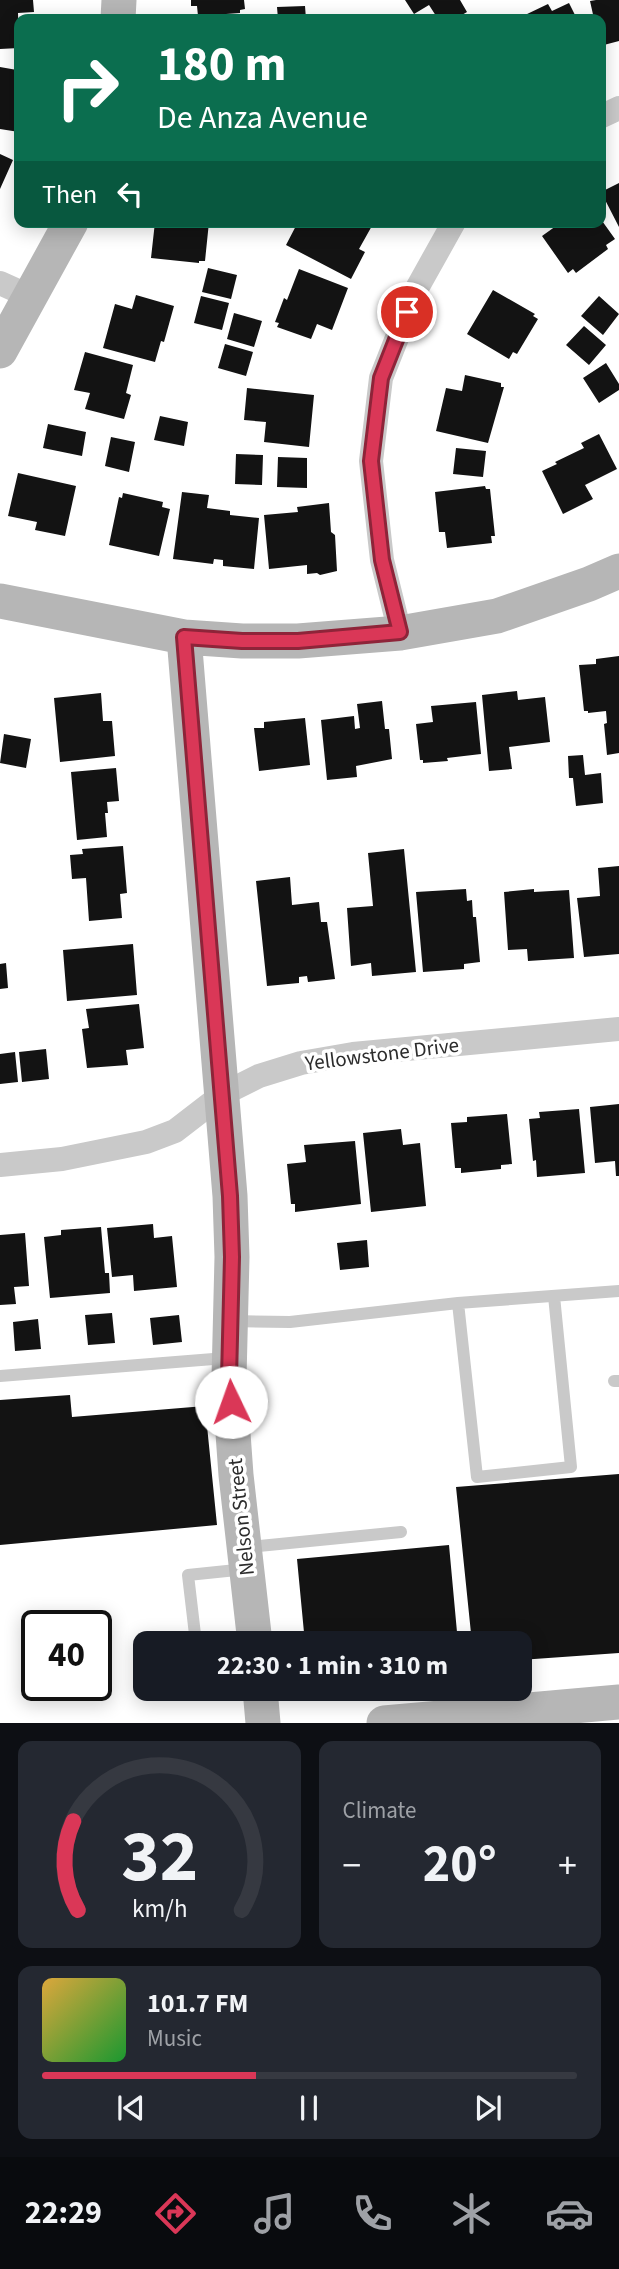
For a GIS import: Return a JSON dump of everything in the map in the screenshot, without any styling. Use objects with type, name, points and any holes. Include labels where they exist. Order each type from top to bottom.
[{"type":"street","points":[[0,351],[15,290],[66,228]]},
{"type":"street","points":[[400,632],[382,560],[371,461],[381,378],[416,290],[451,228]]},
{"type":"street","points":[[0,601],[184,637],[298,641],[400,632],[497,616],[589,584],[619,570]]},
{"type":"street","name":"Nelson Street","points":[[184,637],[223,1094],[231,1220],[229,1358],[236,1475],[254,1631]]},
{"type":"street","name":"Yellowstone Drive","points":[[0,1165],[62,1159],[146,1142],[175,1131],[223,1094],[259,1076],[301,1062],[353,1054],[619,1030]]},
{"type":"street","points":[[261,1701],[263,1723]]},
{"type":"street","points":[[384,1723],[614,1706]]},
{"type":"lane","points":[[231,1321],[290,1322],[458,1303],[619,1291]]},
{"type":"lane","points":[[458,1303],[477,1477],[571,1467],[554,1296]]},
{"type":"lane","points":[[0,1376],[229,1358]]},
{"type":"lane","points":[[194,1631],[188,1574],[245,1558],[401,1532]]},
{"type":"building","points":[[0,0],[33,0],[34,12],[14,14],[14,48],[0,49]]},
{"type":"building","points":[[191,0],[244,0],[245,9],[240,10],[240,13],[198,14],[197,6],[191,6]]},
{"type":"building","points":[[405,0],[460,0],[467,12],[435,14],[429,5],[414,14]]},
{"type":"building","points":[[619,0],[619,41],[606,44],[606,14],[593,14],[590,1]]},
{"type":"building","points":[[569,3],[574,14],[527,14],[548,4],[552,11]]},
{"type":"building","points":[[305,6],[306,14],[278,14],[277,7]]},
{"type":"building","points":[[0,67],[14,69],[14,131],[0,129]]},
{"type":"building","points":[[0,154],[13,160],[0,189]]},
{"type":"building","points":[[619,183],[619,227],[606,202],[606,190]]},
{"type":"building","points":[[606,226],[615,239],[606,245],[608,249],[576,273],[573,269],[568,273],[542,236],[553,228]]},
{"type":"building","points":[[154,228],[208,228],[205,261],[199,263],[151,258]]},
{"type":"building","points":[[295,228],[371,228],[359,249],[365,252],[351,279],[286,245]]},
{"type":"building","points":[[208,268],[237,275],[231,299],[202,292]]},
{"type":"building","points":[[299,269],[348,288],[332,330],[317,324],[311,339],[277,327],[279,323],[275,322]]},
{"type":"building","points":[[493,290],[535,314],[533,316],[538,319],[517,354],[513,352],[509,359],[467,334]]},
{"type":"building","points":[[136,295],[174,306],[155,362],[103,348],[115,304],[132,309]]},
{"type":"building","points":[[201,296],[229,303],[222,330],[194,323]]},
{"type":"building","points":[[599,296],[619,314],[603,335],[581,316]]},
{"type":"building","points":[[234,313],[262,321],[254,347],[227,339]]},
{"type":"building","points":[[584,326],[606,345],[589,365],[566,345]]},
{"type":"building","points":[[225,344],[253,352],[246,376],[218,368]]},
{"type":"building","points":[[85,352],[133,365],[126,393],[131,395],[124,419],[85,409],[90,393],[74,390]]},
{"type":"building","points":[[606,363],[619,384],[619,390],[599,403],[583,378]]},
{"type":"building","points":[[465,375],[501,383],[501,387],[504,387],[488,443],[436,431],[446,388],[462,391]]},
{"type":"building","points":[[247,388],[314,395],[309,447],[264,442],[266,422],[244,420]]},
{"type":"building","points":[[160,416],[188,422],[184,446],[154,440]]},
{"type":"building","points":[[48,424],[86,432],[82,456],[43,448]]},
{"type":"building","points":[[599,434],[617,469],[585,485],[593,499],[563,514],[542,471],[584,448],[581,443]]},
{"type":"building","points":[[111,437],[135,442],[129,472],[105,466]]},
{"type":"building","points":[[456,448],[486,451],[483,477],[453,474]]},
{"type":"building","points":[[236,454],[263,455],[262,485],[235,484]]},
{"type":"building","points":[[278,457],[307,458],[307,488],[277,487]]},
{"type":"building","points":[[18,473],[76,486],[65,536],[35,530],[37,522],[8,516]]},
{"type":"building","points":[[485,486],[490,489],[495,536],[491,536],[492,543],[447,548],[445,532],[439,532],[435,492]]},
{"type":"building","points":[[182,492],[209,495],[207,508],[230,511],[230,515],[259,518],[254,569],[223,566],[223,560],[214,559],[213,564],[173,559]]},
{"type":"building","points":[[123,493],[163,502],[162,507],[170,509],[159,556],[109,545],[119,497],[122,498]]},
{"type":"building","points":[[329,503],[331,532],[335,535],[337,571],[320,575],[307,574],[307,565],[269,569],[264,515],[298,512],[297,507]]},
{"type":"building","points":[[619,656],[619,753],[607,755],[604,724],[607,723],[606,711],[584,711],[579,665],[596,664],[596,659]]},
{"type":"building","points":[[517,691],[518,700],[545,697],[550,742],[509,747],[512,769],[489,771],[482,695]]},
{"type":"building","points":[[101,693],[103,721],[112,721],[115,756],[60,762],[54,698]]},
{"type":"building","points":[[382,701],[385,729],[389,729],[392,759],[356,766],[357,777],[327,780],[321,720],[354,716],[355,729],[360,728],[357,704]]},
{"type":"building","points":[[476,702],[481,754],[423,763],[423,760],[420,760],[416,724],[433,722],[431,706]]},
{"type":"building","points":[[305,718],[310,765],[259,771],[254,728],[264,728],[264,722]]},
{"type":"building","points":[[4,734],[31,739],[26,768],[0,763]]},
{"type":"building","points":[[583,755],[585,775],[601,773],[603,803],[576,806],[573,778],[569,778],[568,756]]},
{"type":"building","points":[[116,768],[119,801],[107,802],[107,837],[77,840],[71,772]]},
{"type":"building","points":[[123,846],[127,893],[120,894],[122,918],[89,921],[86,878],[72,879],[70,855],[83,854],[82,849]]},
{"type":"building","points":[[404,849],[416,972],[372,976],[371,963],[351,966],[347,908],[373,906],[368,853]]},
{"type":"building","points":[[619,866],[619,954],[584,957],[577,898],[600,896],[598,868]]},
{"type":"building","points":[[290,877],[292,905],[319,902],[321,922],[327,922],[335,979],[308,982],[307,976],[299,977],[299,983],[267,986],[256,881]]},
{"type":"building","points":[[466,889],[467,901],[472,900],[473,917],[476,917],[480,962],[464,964],[464,969],[423,972],[416,892]]},
{"type":"building","points":[[534,889],[534,892],[569,890],[574,958],[528,961],[527,949],[508,950],[504,892]]},
{"type":"building","points":[[133,944],[137,995],[67,1001],[63,950]]},
{"type":"building","points":[[6,963],[8,988],[0,989],[0,964]]},
{"type":"building","points":[[139,1004],[144,1048],[126,1050],[128,1065],[87,1068],[82,1029],[89,1028],[86,1009]]},
{"type":"building","points":[[46,1049],[49,1079],[22,1082],[19,1052]]},
{"type":"building","points":[[15,1052],[18,1082],[0,1084],[0,1054]]},
{"type":"building","points":[[619,1104],[619,1176],[616,1176],[615,1161],[595,1163],[590,1107]]},
{"type":"building","points":[[579,1109],[585,1173],[537,1177],[529,1119],[540,1118],[539,1112]]},
{"type":"building","points":[[507,1114],[512,1164],[501,1165],[501,1169],[461,1173],[461,1168],[455,1168],[451,1123],[467,1122],[467,1117]]},
{"type":"building","points":[[401,1129],[403,1145],[420,1143],[426,1206],[371,1212],[363,1133]]},
{"type":"building","points":[[355,1141],[361,1204],[295,1212],[295,1204],[291,1204],[287,1164],[306,1162],[304,1145]]},
{"type":"building","points":[[153,1224],[154,1238],[172,1236],[177,1287],[134,1291],[133,1275],[112,1277],[107,1228]]},
{"type":"building","points":[[101,1227],[105,1273],[109,1273],[110,1293],[50,1298],[44,1237],[61,1235],[61,1230]]},
{"type":"building","points":[[25,1233],[29,1286],[14,1287],[16,1304],[0,1305],[0,1235]]},
{"type":"building","points":[[367,1240],[369,1267],[340,1270],[337,1243]]},
{"type":"building","points":[[112,1313],[115,1343],[88,1345],[85,1315]]},
{"type":"building","points":[[179,1315],[182,1342],[153,1345],[150,1318]]},
{"type":"building","points":[[38,1319],[41,1349],[15,1351],[13,1322]]},
{"type":"building","points":[[70,1395],[72,1417],[205,1406],[217,1525],[0,1545],[0,1400]]},
{"type":"building","points":[[619,1474],[619,1653],[532,1659],[532,1631],[471,1631],[456,1487]]},
{"type":"building","points":[[449,1545],[457,1631],[304,1631],[297,1559]]},
{"type":"route","points":[[231,1402],[230,1196],[184,637],[298,641],[400,632],[382,560],[371,461],[381,378],[407,312]]}]
